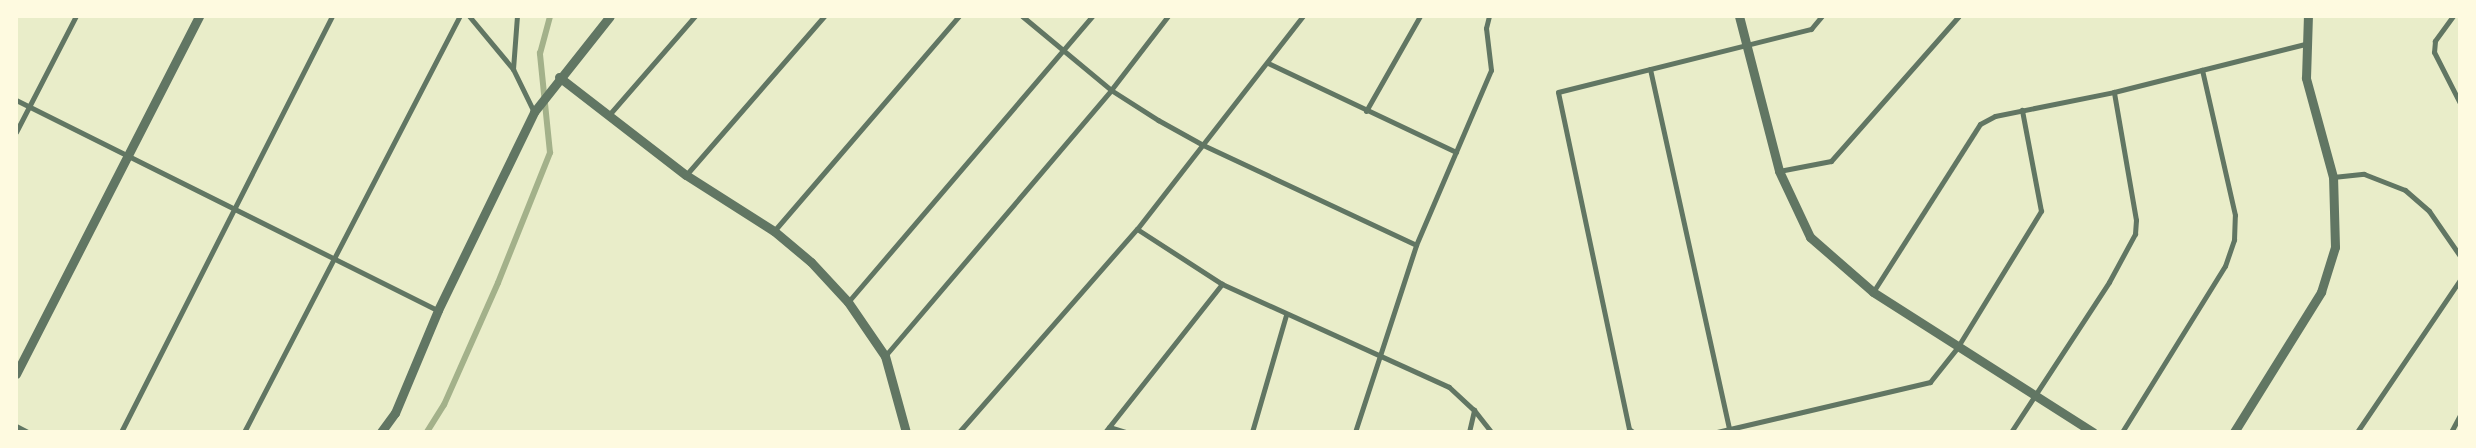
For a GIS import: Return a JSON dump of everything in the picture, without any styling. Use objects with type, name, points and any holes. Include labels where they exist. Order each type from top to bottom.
[{"type":"street","points":[[16,132],[76,16]]},
{"type":"street","points":[[16,374],[199,16]]},
{"type":"street","points":[[121,432],[332,16]]},
{"type":"street","points":[[244,432],[332,258],[460,16]]},
{"type":"street","points":[[470,16],[513,70],[534,112]]},
{"type":"street","points":[[513,70],[517,16]]},
{"type":"street","points":[[381,432],[395,414],[438,310],[534,112],[559,77],[610,16]]},
{"type":"street","points":[[607,116],[695,16]]},
{"type":"street","points":[[686,175],[824,16]]},
{"type":"street","points":[[774,231],[960,16]]},
{"type":"street","points":[[1022,16],[1111,90],[1203,145],[1416,245]]},
{"type":"street","points":[[848,302],[1065,50],[1092,16]]},
{"type":"street","points":[[885,356],[1111,90],[1168,16]]},
{"type":"street","points":[[959,432],[1137,228],[1303,16]]},
{"type":"street","points":[[1366,111],[1420,16]]},
{"type":"street","points":[[1356,432],[1416,245],[1491,70],[1486,28],[1488,16]]},
{"type":"street","points":[[1739,16],[1745,47],[1779,171],[1810,237],[1873,292],[1957,348],[2093,432]]},
{"type":"street","points":[[1634,432],[1629,429],[1558,92],[1745,47],[1811,28],[1822,16]]},
{"type":"street","points":[[1779,171],[1832,161],[1959,16]]},
{"type":"street","points":[[2234,432],[2321,292],[2335,247],[2333,177],[2306,78],[2305,44],[2308,16]]},
{"type":"street","points":[[2453,16],[2435,42],[2434,52],[2460,103]]},
{"type":"street","points":[[1873,292],[1980,124],[1995,116],[2114,92],[2305,44]]},
{"type":"street","points":[[1268,63],[1456,152]]},
{"type":"street","points":[[1650,69],[1728,429]]},
{"type":"street","points":[[2122,432],[2225,266],[2234,240],[2235,215],[2202,70]]},
{"type":"street","points":[[559,77],[607,116],[686,175],[774,231],[812,262],[848,302],[885,356],[906,432]]},
{"type":"street","points":[[2011,432],[2109,282],[2135,234],[2136,220],[2114,92]]},
{"type":"street","points":[[16,100],[438,310]]},
{"type":"street","points":[[1717,432],[1930,382],[1957,348],[2041,211],[2022,110]]},
{"type":"street","points":[[2333,177],[2364,174],[2405,190],[2429,211],[2460,256]]},
{"type":"street","points":[[1137,228],[1222,284],[1379,358],[1449,387],[1474,410],[1491,432]]},
{"type":"street","points":[[2357,432],[2460,280]]},
{"type":"street","points":[[1105,432],[1222,284]]},
{"type":"street","points":[[1252,432],[1286,315]]},
{"type":"street","points":[[1469,432],[1474,410]]},
{"type":"street","points":[[2450,432],[2460,415]]},
{"type":"street","points":[[16,426],[28,432]]},
{"type":"street","points":[[1109,427],[1125,432]]},
{"type":"waterway","points":[[427,432],[444,405],[498,283],[550,153],[540,54],[550,16]]}]
